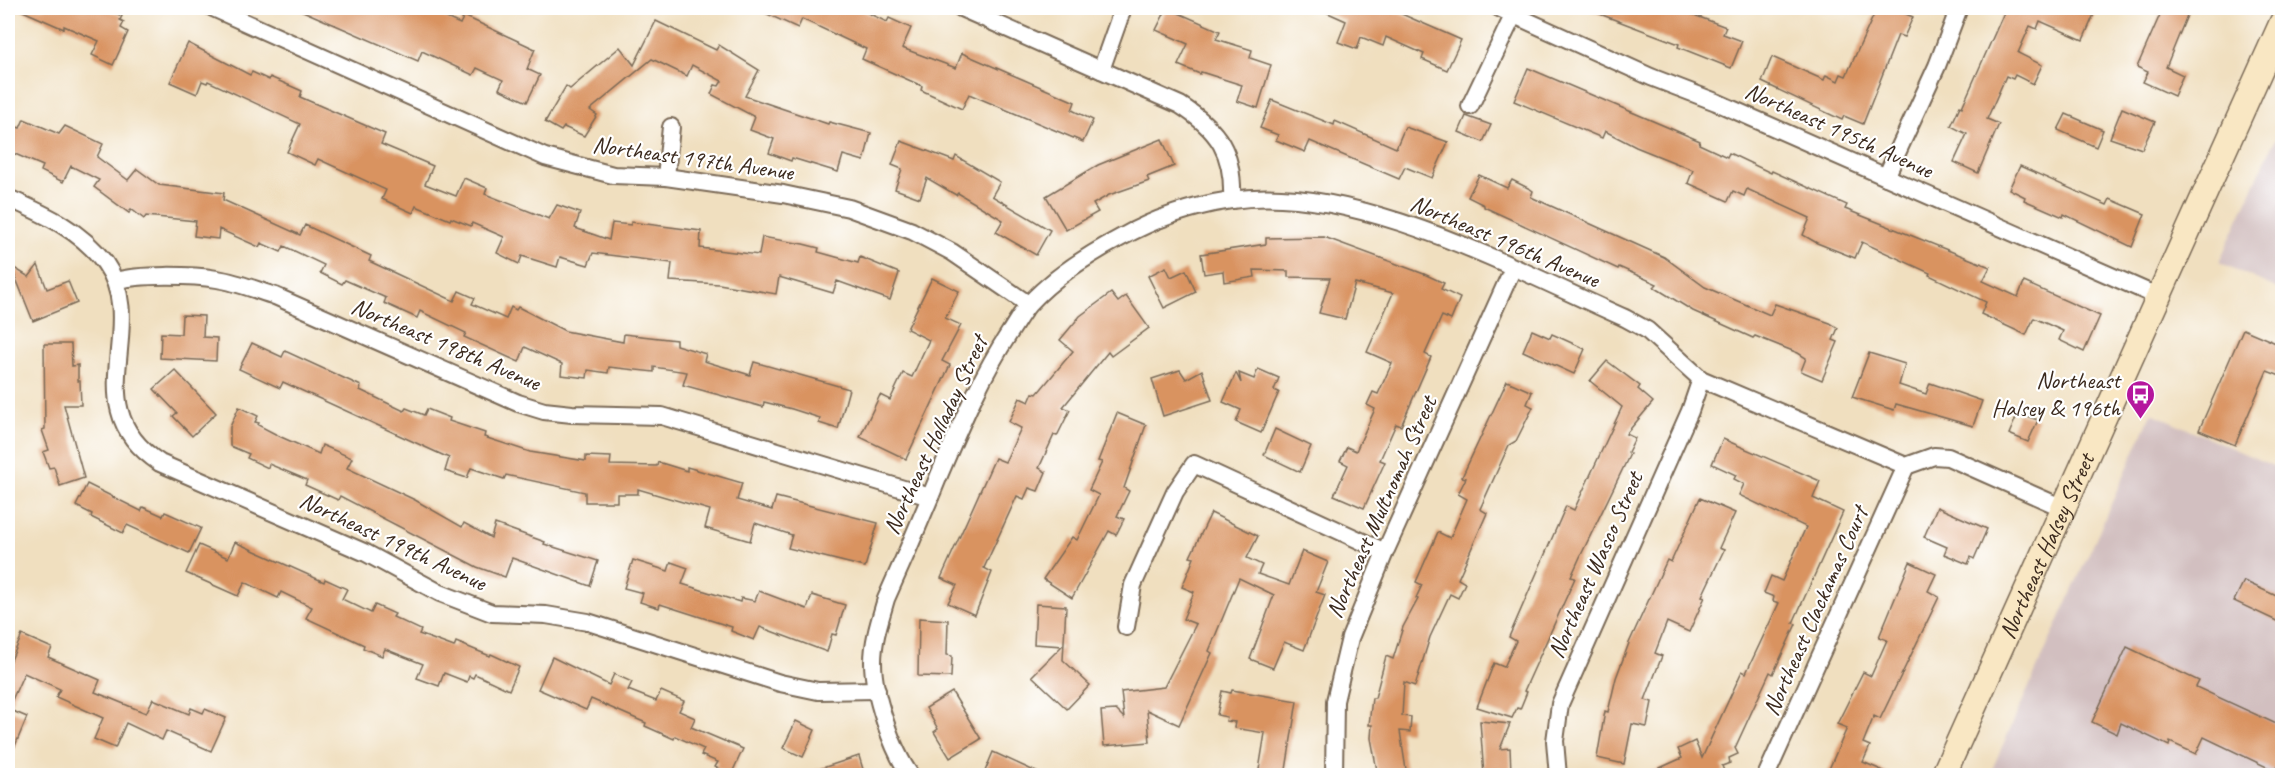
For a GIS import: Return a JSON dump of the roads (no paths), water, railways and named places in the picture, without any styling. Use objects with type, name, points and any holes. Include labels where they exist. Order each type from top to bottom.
[{"type":"street","name":"Northeast 197th Avenue","points":[[213,8],[545,157],[613,175],[666,177],[783,194],[849,208],[912,231],[952,252],[1029,304]]},
{"type":"street","points":[[961,8],[1180,105],[1200,118],[1218,137],[1229,157],[1233,177],[1232,200]]},
{"type":"street","points":[[1101,70],[1123,8]]},
{"type":"street","points":[[1886,177],[1938,66],[1959,8]]},
{"type":"street","points":[[1470,106],[1507,11]]},
{"type":"street","name":"Northeast 195th Avenue","points":[[1507,11],[1651,77],[1716,102],[2159,297]]},
{"type":"street","name":"Northeast Halsey Street","points":[[1943,776],[2283,22]]},
{"type":"street","points":[[666,177],[671,127]]},
{"type":"street","points":[[8,198],[62,223],[89,244],[105,263],[115,280]]},
{"type":"street","name":"Northeast 196th Avenue","points":[[1232,200],[1280,199],[1325,203],[1407,225],[1513,268],[1647,330],[1701,379],[1906,466]]},
{"type":"street","name":"Northeast Holladay Street","points":[[911,776],[896,748],[877,690],[873,663],[876,631],[886,599],[983,376],[1029,304],[1097,250],[1140,227],[1185,210],[1232,200]]},
{"type":"street","name":"Northeast Multnomah Street","points":[[1334,776],[1335,701],[1341,668],[1358,615],[1513,268]]},
{"type":"street","name":"Northeast 198th Avenue","points":[[115,280],[130,276],[216,279],[244,286],[286,301],[526,405],[572,414],[662,416],[930,497]]},
{"type":"street","name":"Northeast 199th Avenue","points":[[115,280],[121,306],[116,391],[118,410],[138,446],[160,463],[366,553],[440,593],[492,614],[546,615],[588,622],[780,683],[818,691],[877,690]]},
{"type":"street","name":"Northeast Wasco Street","points":[[1558,776],[1555,731],[1563,695],[1690,411],[1701,379]]},
{"type":"street","points":[[1906,466],[1934,456],[1948,457],[2063,508]]},
{"type":"street","points":[[1126,627],[1134,585],[1175,492],[1194,464],[1385,552]]},
{"type":"street","name":"Northeast Clackamas Court","points":[[1766,776],[1906,466]]},
{"type":"place","name":"Northeast Halsey & 196th","points":[[2141,420]]}]
